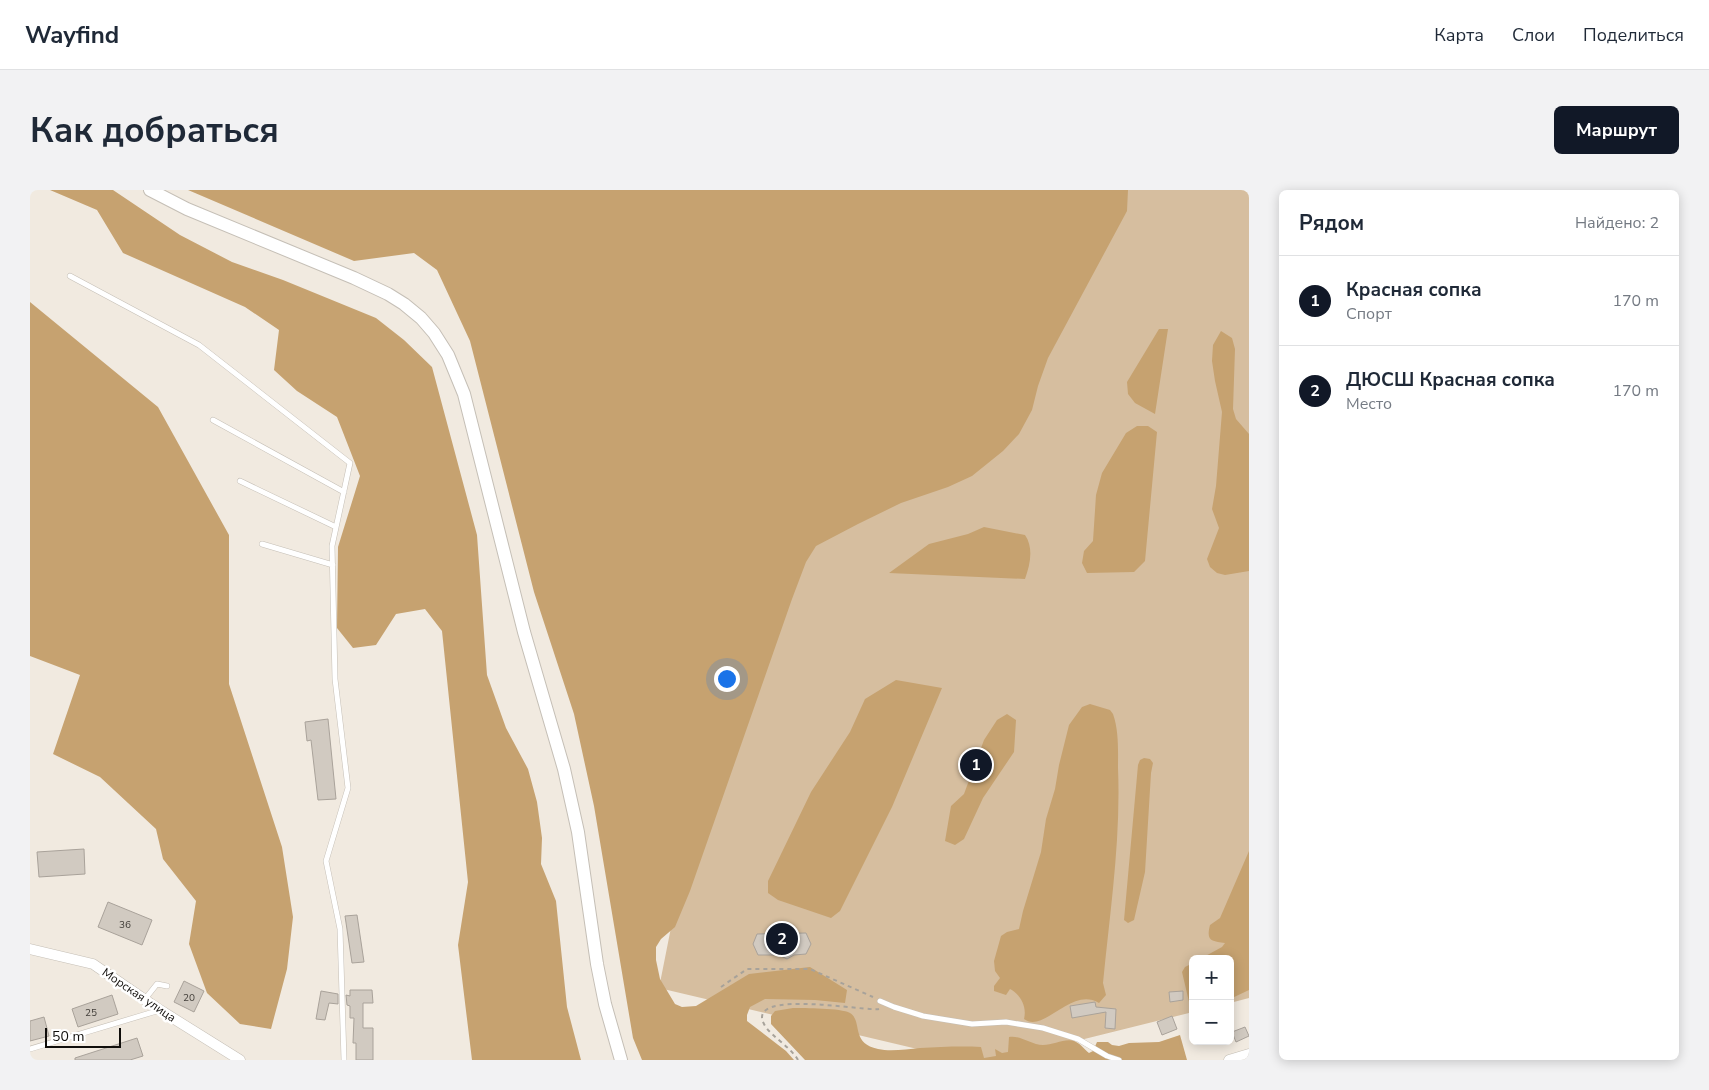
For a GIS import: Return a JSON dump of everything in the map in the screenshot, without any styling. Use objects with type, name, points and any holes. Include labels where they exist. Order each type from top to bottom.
[{"type":"street","points":[[150,190],[187,209],[388,294],[421,318],[434,333],[448,355],[464,394],[524,632],[564,769],[578,832],[597,964],[605,1004],[621,1060]]},
{"type":"street","name":"Морская улица","points":[[30,949],[93,964],[160,1010],[240,1060]]},
{"type":"street","points":[[1229,1060],[1249,1054]]},
{"type":"lane","points":[[70,276],[199,344],[350,463],[332,546],[335,679],[348,788],[326,861],[340,928],[344,1060]]},
{"type":"lane","points":[[213,420],[344,492]]},
{"type":"lane","points":[[240,481],[336,527]]},
{"type":"lane","points":[[262,544],[333,566]]},
{"type":"lane","points":[[145,999],[158,984],[167,986]]},
{"type":"lane","points":[[880,1001],[923,1016],[972,1024],[1006,1022],[1043,1028],[1078,1039],[1107,1056],[1119,1060]]},
{"type":"lane","points":[[30,1049],[160,1010]]},
{"type":"path","points":[[721,986],[747,969],[810,969],[880,1001],[880,1009],[875,1010],[831,1005],[792,1004],[775,1005],[766,1010],[762,1016],[764,1024],[798,1060]]},
{"type":"shaded area","points":[[50,190],[113,190],[180,235],[232,262],[283,280],[376,318],[404,340],[432,367],[477,535],[487,675],[506,728],[528,769],[537,802],[542,838],[541,864],[556,901],[567,1007],[581,1060],[472,1060],[458,945],[468,882],[442,631],[425,609],[396,614],[376,645],[353,648],[337,628],[338,547],[360,476],[337,417],[297,391],[274,370],[279,330],[245,307],[123,253],[97,210]]},
{"type":"shaded area","points":[[188,190],[1128,190],[1127,211],[1048,358],[1032,410],[1019,434],[1003,451],[972,476],[948,487],[901,503],[858,524],[816,546],[806,562],[690,891],[675,927],[661,939],[656,947],[656,960],[660,979],[675,1004],[682,1007],[696,1006],[749,974],[810,967],[847,990],[845,1003],[765,999],[750,1007],[747,1021],[786,1051],[794,1060],[642,1060],[633,1038],[594,806],[574,714],[534,592],[470,341],[437,270],[414,253],[354,261]]},
{"type":"shaded area","points":[[1079,190],[1249,190],[1249,998],[1234,1002],[1234,955],[1189,955],[1189,1013],[1000,1060],[964,1060],[659,988],[742,570]]},
{"type":"shaded area","points":[[30,302],[158,407],[229,535],[229,684],[282,847],[293,917],[287,969],[271,1029],[240,1024],[207,993],[189,944],[196,901],[163,859],[156,829],[100,777],[53,754],[80,675],[30,656]]},
{"type":"shaded area","points":[[1159,329],[1168,329],[1155,414],[1135,403],[1128,394],[1127,382]]},
{"type":"shaded area","points":[[1221,331],[1232,338],[1235,349],[1233,409],[1236,419],[1249,434],[1249,571],[1225,575],[1217,573],[1210,567],[1207,559],[1219,528],[1212,509],[1216,486],[1222,412],[1212,361],[1213,345]]},
{"type":"shaded area","points":[[1137,426],[1148,426],[1157,432],[1145,561],[1134,572],[1087,573],[1082,563],[1084,551],[1093,541],[1096,495],[1102,473],[1126,433]]},
{"type":"shaded area","points":[[984,527],[1025,535],[1030,545],[1030,562],[1025,579],[889,573],[929,544],[968,534]]},
{"type":"shaded area","points":[[896,680],[942,688],[892,807],[840,911],[831,918],[778,900],[768,893],[768,881],[811,792],[850,732],[865,699]]},
{"type":"shaded area","points":[[1090,704],[1110,710],[1115,720],[1118,741],[1118,822],[1103,983],[1106,995],[1099,1003],[1089,999],[1078,1000],[1049,1016],[1032,1022],[1024,1019],[1024,1006],[1014,992],[1010,989],[1006,995],[994,991],[994,986],[1000,978],[995,971],[994,961],[1001,936],[1007,932],[1019,929],[1041,852],[1046,819],[1055,789],[1069,725],[1082,707]]},
{"type":"shaded area","points":[[1007,714],[1016,720],[1014,752],[983,798],[964,839],[955,845],[945,841],[951,806],[964,794],[984,740],[997,720]]},
{"type":"shaded area","points":[[1144,758],[1150,759],[1153,763],[1145,872],[1134,920],[1128,923],[1124,920],[1138,765],[1140,760]]},
{"type":"shaded area","points":[[1249,851],[1249,990],[1234,997],[1234,955],[1207,955],[1222,947],[1225,943],[1216,942],[1209,937],[1210,925],[1220,918]]},
{"type":"shaded area","points":[[1189,965],[1189,1002],[1182,972]]},
{"type":"shaded area","points":[[793,1008],[831,1009],[850,1013],[856,1021],[858,1032],[864,1042],[869,1046],[883,1050],[981,1047],[984,1058],[996,1056],[995,1049],[1002,1053],[1008,1052],[1009,1037],[1013,1037],[1043,1045],[1070,1040],[1080,1045],[1089,1053],[1093,1051],[1097,1042],[1108,1042],[1119,1046],[1129,1043],[1159,1042],[1180,1035],[1187,1060],[805,1060],[771,1024],[771,1016],[775,1011]]},
{"type":"building","points":[[328,719],[336,799],[318,800],[311,740],[307,741],[305,722]]},
{"type":"building","points":[[84,849],[85,874],[39,877],[37,852]]},
{"type":"building","points":[[108,902],[152,920],[142,945],[98,927]]},
{"type":"building","points":[[357,915],[364,962],[352,963],[345,916]]},
{"type":"building","points":[[806,933],[811,944],[806,954],[794,955],[787,959],[779,955],[758,955],[753,944],[757,934]]},
{"type":"building","points":[[184,981],[204,991],[194,1012],[174,1002]]},
{"type":"building","points":[[350,990],[372,990],[373,1003],[363,1003],[363,1028],[373,1028],[373,1060],[356,1060],[356,1043],[353,1043],[354,1018],[350,1018],[350,1006],[347,1005],[346,995],[350,996]]},
{"type":"building","points":[[321,991],[338,994],[338,1004],[329,1003],[325,1020],[316,1019]]},
{"type":"building","points":[[1183,991],[1183,1000],[1170,1002],[1169,992]]},
{"type":"building","points":[[112,995],[118,1014],[78,1027],[72,1009]]},
{"type":"building","points":[[1095,1002],[1096,1007],[1116,1009],[1115,1029],[1105,1028],[1106,1012],[1072,1018],[1070,1006]]},
{"type":"building","points":[[1172,1016],[1177,1029],[1162,1035],[1157,1022]]},
{"type":"building","points":[[44,1017],[49,1036],[30,1041],[30,1021]]},
{"type":"building","points":[[1245,1027],[1249,1036],[1236,1042],[1234,1031]]},
{"type":"building","points":[[137,1038],[143,1056],[130,1060],[75,1060],[75,1058]]},
{"type":"place","name":"Красная сопка","points":[[976,765]]},
{"type":"place","name":"ДЮСШ Красная сопка","points":[[782,939]]}]
